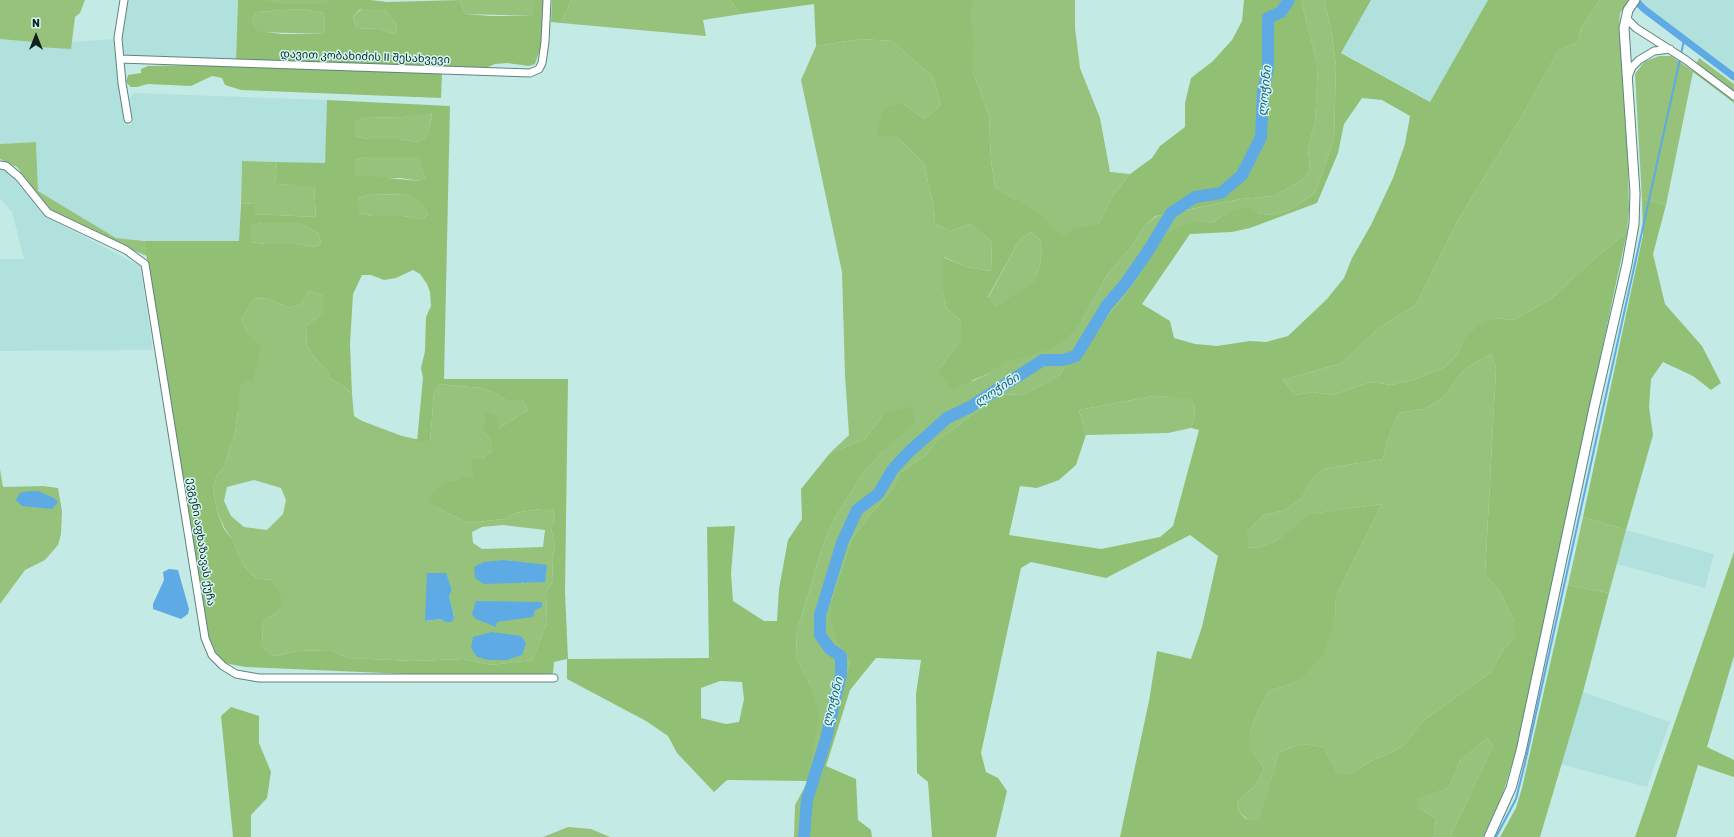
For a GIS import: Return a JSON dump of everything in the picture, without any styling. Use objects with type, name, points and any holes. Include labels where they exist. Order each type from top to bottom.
[{"type":"street","points":[[124,0],[118,38],[128,120]]},
{"type":"street","name":"დავით კობახიძის II შესახვევი","points":[[120,59],[530,73],[539,69],[542,63],[545,42],[547,0]]},
{"type":"street","points":[[1489,837],[1511,788],[1522,751],[1593,415],[1627,264],[1634,224],[1635,193],[1628,77],[1624,48],[1626,18],[1634,1]]},
{"type":"street","points":[[1626,18],[1636,28],[1670,49],[1734,96]]},
{"type":"street","points":[[1628,77],[1632,67],[1639,60],[1654,51],[1670,49]]},
{"type":"street","name":"ევგენი აფხაზავას ქუჩა","points":[[0,165],[6,166],[18,176],[48,213],[126,250],[145,264],[205,638],[212,655],[223,666],[236,674],[259,678],[554,678]]},
{"type":"shaded area","points":[[127,0],[238,0],[236,61],[122,56],[120,38]]},
{"type":"shaded area","points":[[1371,0],[1488,0],[1431,102],[1341,52]]},
{"type":"shaded area","points":[[1639,0],[1734,0],[1734,77],[1644,9],[1639,4]]},
{"type":"shaded area","points":[[0,39],[33,42],[71,49],[71,42],[114,39],[124,120],[129,126],[132,124],[130,98],[134,93],[327,100],[325,163],[242,161],[239,241],[149,241],[116,238],[38,191],[36,142],[0,144]]},
{"type":"shaded area","points":[[0,165],[16,178],[45,216],[140,266],[153,350],[0,351],[0,259],[24,259],[12,212],[0,199]]},
{"type":"shaded area","points":[[1626,530],[1714,554],[1705,588],[1617,564]]},
{"type":"shaded area","points":[[1583,692],[1670,722],[1647,787],[1560,764]]},
{"type":"green space","points":[[0,0],[85,0],[80,13],[75,17],[71,49],[37,47],[33,42],[0,39]]},
{"type":"green space","points":[[238,0],[259,0],[285,4],[327,4],[328,0],[371,0],[387,2],[461,0],[460,2],[466,14],[491,16],[534,16],[534,0],[545,0],[543,41],[535,64],[529,66],[507,63],[495,64],[483,69],[236,61]],"holes":[[[302,9],[324,13],[325,34],[282,34],[257,31],[252,20],[256,12]],[[360,9],[384,9],[397,25],[395,34],[379,29],[356,28],[353,17]]]},
{"type":"green space","points":[[259,0],[328,0],[328,4],[285,4],[260,2]]},
{"type":"green space","points":[[461,0],[534,0],[534,16],[466,14],[460,2]]},
{"type":"green space","points":[[552,0],[571,0],[561,23],[551,22]]},
{"type":"green space","points":[[571,0],[730,0],[741,14],[703,20],[706,36],[561,23]]},
{"type":"green space","points":[[730,0],[972,0],[970,21],[974,41],[973,72],[989,116],[991,160],[995,187],[1040,214],[1050,226],[1065,236],[1074,229],[1098,224],[1114,194],[1130,174],[1152,158],[1160,146],[1185,127],[1185,103],[1191,78],[1213,61],[1232,40],[1242,21],[1244,0],[1301,0],[1318,67],[1315,123],[1308,148],[1310,171],[1301,181],[1274,196],[1241,199],[1156,216],[1144,226],[1133,245],[1107,275],[1082,321],[1066,339],[1048,350],[1007,361],[990,373],[952,389],[938,371],[961,339],[961,321],[947,309],[943,294],[943,257],[966,267],[991,271],[992,242],[970,224],[950,231],[935,224],[934,209],[924,164],[898,138],[876,135],[883,109],[902,103],[924,119],[941,105],[933,77],[892,41],[860,39],[816,46],[814,4],[741,14]],"holes":[[[1031,232],[1040,240],[1042,249],[1040,266],[1033,281],[997,307],[988,297],[1020,239]]]},
{"type":"green space","points":[[925,0],[967,0],[972,2],[972,0],[1075,0],[1075,28],[1080,68],[1100,118],[1110,172],[1130,174],[1114,194],[1098,224],[1067,248],[1015,199],[995,187],[991,160],[989,116],[973,72],[973,57]]},
{"type":"green space","points":[[1301,0],[1324,0],[1331,29],[1336,66],[1334,139],[1315,193],[1290,210],[1271,215],[1257,213],[1225,214],[1212,223],[1200,220],[1163,237],[1132,286],[1105,319],[1081,357],[1067,362],[1060,375],[1025,394],[998,395],[938,439],[925,456],[900,473],[892,490],[864,522],[852,539],[831,601],[839,645],[850,662],[812,802],[808,837],[794,837],[795,805],[808,781],[811,687],[796,657],[797,631],[823,545],[833,521],[864,472],[883,451],[884,414],[865,439],[830,453],[849,435],[845,375],[842,272],[801,80],[816,46],[860,39],[892,41],[933,77],[941,105],[924,119],[902,103],[876,134],[898,138],[924,164],[934,209],[935,224],[950,231],[970,224],[992,242],[991,271],[966,267],[944,257],[943,294],[947,309],[961,321],[961,339],[938,371],[973,381],[990,373],[1007,360],[1024,356],[1082,321],[1107,275],[1133,245],[1144,226],[1157,216],[1241,199],[1274,196],[1301,181],[1310,171],[1308,148],[1315,123],[1318,67]]},
{"type":"green space","points":[[1324,0],[1371,0],[1341,53],[1430,102],[1488,0],[1600,0],[1581,28],[1578,42],[1559,50],[1523,114],[1457,222],[1416,305],[1379,328],[1342,363],[1283,380],[1295,395],[1313,392],[1333,395],[1371,382],[1392,385],[1416,379],[1445,367],[1458,354],[1463,340],[1478,326],[1493,318],[1513,320],[1551,299],[1587,265],[1627,232],[1516,751],[1503,793],[1483,837],[1450,837],[1493,746],[1487,738],[1460,761],[1449,788],[1416,800],[1419,808],[1436,818],[1434,837],[1120,837],[1149,701],[1157,651],[1191,659],[1202,627],[1218,556],[1190,535],[1106,578],[1031,562],[1021,568],[981,753],[986,772],[998,778],[1007,791],[996,837],[932,837],[928,782],[917,773],[916,694],[921,660],[876,658],[850,690],[826,766],[856,779],[858,820],[871,830],[872,837],[808,837],[812,802],[850,662],[839,645],[831,622],[831,601],[852,539],[864,522],[892,490],[900,473],[925,456],[938,439],[998,395],[1025,394],[1060,375],[1067,362],[1081,357],[1105,319],[1132,286],[1163,237],[1180,226],[1200,220],[1212,223],[1225,214],[1247,207],[1257,213],[1271,215],[1290,210],[1315,193],[1334,139],[1336,66],[1331,29]],"holes":[[[1362,98],[1382,100],[1410,116],[1405,144],[1393,178],[1371,225],[1352,258],[1344,278],[1327,299],[1288,336],[1266,342],[1250,341],[1217,346],[1195,344],[1174,338],[1170,321],[1142,304],[1190,234],[1232,232],[1250,228],[1317,203],[1338,153],[1344,124]],[[1491,354],[1496,368],[1485,575],[1499,590],[1514,622],[1514,637],[1503,650],[1491,672],[1424,720],[1403,746],[1371,761],[1350,774],[1338,774],[1324,747],[1302,744],[1279,752],[1258,821],[1246,819],[1239,812],[1237,802],[1256,785],[1264,768],[1250,748],[1250,732],[1260,707],[1269,691],[1299,681],[1323,654],[1335,618],[1336,597],[1382,504],[1309,514],[1276,541],[1258,548],[1248,547],[1247,532],[1264,515],[1285,510],[1302,498],[1311,480],[1323,469],[1383,459],[1387,442],[1399,413],[1424,409],[1443,398],[1460,375],[1468,367]],[[1154,396],[1191,398],[1195,408],[1191,428],[1199,430],[1173,526],[1160,537],[1101,549],[1009,535],[1020,486],[1037,488],[1059,480],[1076,465],[1086,435],[1079,410]]]},
{"type":"green space","points":[[1600,0],[1630,0],[1620,13],[1619,25],[1628,163],[1629,210],[1627,232],[1587,265],[1551,299],[1513,320],[1493,318],[1463,340],[1458,354],[1445,367],[1416,379],[1392,385],[1371,382],[1333,395],[1313,392],[1295,395],[1283,380],[1342,363],[1379,328],[1416,305],[1457,222],[1523,114],[1559,50],[1578,42],[1581,28]]},
{"type":"green space","points":[[302,9],[324,13],[325,34],[257,32],[252,20],[256,12]]},
{"type":"green space","points":[[361,9],[384,9],[397,25],[395,34],[379,29],[356,28],[353,17]]},
{"type":"green space","points":[[1659,56],[1671,56],[1693,71],[1699,58],[1734,84],[1734,103],[1693,72],[1666,205],[1642,199],[1635,74],[1644,62]]},
{"type":"green space","points":[[207,65],[442,73],[441,98],[241,90],[225,85],[222,78],[212,76],[191,86],[148,84],[131,87],[126,82],[128,75],[141,73],[141,69],[148,66]]},
{"type":"green space","points":[[327,100],[450,106],[444,379],[568,379],[565,592],[568,659],[709,658],[707,527],[735,526],[731,573],[733,601],[764,621],[777,621],[779,589],[788,540],[802,519],[801,489],[830,453],[865,439],[884,414],[913,406],[915,422],[883,451],[864,472],[833,521],[823,545],[797,631],[796,657],[811,687],[819,715],[808,781],[727,780],[714,792],[677,753],[668,736],[646,721],[567,679],[567,659],[554,662],[553,673],[550,674],[430,675],[246,667],[224,663],[218,657],[209,637],[144,241],[239,241],[241,203],[254,204],[254,214],[316,217],[314,186],[275,184],[277,162],[325,163]],"holes":[[[432,113],[429,128],[425,137],[419,142],[400,139],[368,139],[355,136],[355,121],[365,118],[404,117]],[[365,157],[421,157],[421,167],[425,177],[420,181],[355,175],[355,160]],[[407,194],[424,205],[428,214],[423,219],[403,216],[372,216],[358,213],[358,198],[368,195]],[[261,223],[300,223],[318,233],[321,243],[316,247],[296,244],[265,244],[251,242],[251,226]],[[413,270],[420,274],[427,284],[430,292],[431,306],[426,317],[425,351],[421,368],[423,378],[417,441],[430,442],[434,393],[439,384],[480,388],[492,392],[506,400],[523,400],[528,410],[498,429],[496,416],[486,412],[484,432],[492,442],[492,451],[483,458],[471,460],[474,477],[463,477],[458,481],[445,481],[427,499],[436,507],[468,523],[504,519],[515,513],[540,509],[552,509],[555,517],[551,529],[555,546],[552,559],[553,581],[546,592],[547,623],[532,660],[491,665],[464,659],[414,661],[348,658],[331,650],[298,651],[274,656],[262,647],[263,621],[279,611],[282,600],[273,580],[256,578],[243,565],[233,540],[224,529],[217,511],[213,488],[217,475],[224,467],[235,433],[239,388],[245,381],[253,381],[261,348],[247,333],[241,319],[255,298],[269,299],[289,308],[301,304],[309,291],[323,295],[323,312],[306,327],[307,346],[317,361],[326,369],[330,379],[344,386],[352,394],[350,344],[353,294],[362,275],[371,275],[384,280],[396,278]],[[720,681],[742,682],[744,699],[739,722],[726,724],[701,718],[701,688]]]},
{"type":"green space","points":[[432,112],[429,128],[425,137],[419,142],[400,139],[368,139],[355,136],[355,121],[365,118],[404,117]]},
{"type":"green space","points":[[36,142],[38,191],[116,238],[144,241],[147,256],[104,238],[53,212],[43,202],[17,167],[0,159],[0,144]]},
{"type":"green space","points":[[365,157],[422,157],[421,167],[425,177],[420,181],[400,178],[369,178],[355,175],[355,160]]},
{"type":"green space","points":[[242,161],[277,162],[275,184],[314,185],[316,217],[253,214],[254,204],[241,203]]},
{"type":"green space","points":[[407,194],[425,205],[428,214],[423,219],[403,216],[372,216],[358,213],[358,198],[368,195]]},
{"type":"green space","points":[[1642,199],[1666,205],[1653,254],[1665,304],[1702,346],[1721,383],[1711,390],[1693,376],[1663,362],[1651,379],[1649,407],[1653,435],[1626,530],[1583,517],[1643,235]]},
{"type":"green space","points":[[261,223],[300,223],[318,233],[321,243],[316,247],[296,244],[265,244],[251,242],[251,226]]},
{"type":"green space","points":[[1031,232],[1040,240],[1042,249],[1040,266],[1033,281],[998,308],[988,298],[1020,239]]},
{"type":"green space","points":[[309,291],[323,295],[323,312],[306,327],[307,346],[317,361],[326,369],[330,379],[344,386],[352,394],[354,416],[362,421],[402,436],[430,442],[434,393],[439,384],[480,388],[492,392],[506,400],[523,400],[528,410],[498,429],[484,432],[492,442],[492,451],[483,458],[474,477],[458,481],[445,481],[436,507],[468,523],[504,519],[515,513],[540,509],[552,509],[555,517],[551,529],[555,546],[552,559],[553,581],[546,592],[547,623],[532,660],[491,665],[464,659],[414,661],[348,658],[331,650],[298,651],[274,656],[262,647],[263,621],[279,611],[281,600],[273,580],[256,578],[243,565],[233,540],[225,529],[217,511],[213,488],[217,475],[224,467],[235,433],[238,411],[238,388],[245,380],[247,333],[241,319],[255,298],[269,299],[289,308],[301,304]],"holes":[[[254,480],[281,488],[286,500],[283,514],[267,530],[244,527],[231,516],[224,501],[227,487]],[[503,525],[545,530],[543,547],[482,549],[473,543],[472,532],[482,527]],[[505,560],[526,563],[523,584]],[[448,581],[452,590],[449,596],[454,617],[445,622],[441,619],[425,621]]]},
{"type":"green space","points":[[1491,354],[1496,368],[1485,575],[1499,590],[1514,622],[1514,637],[1503,650],[1491,672],[1424,720],[1403,746],[1371,761],[1350,774],[1338,774],[1324,747],[1302,744],[1279,752],[1258,822],[1247,819],[1239,812],[1237,802],[1256,785],[1264,768],[1250,748],[1250,732],[1260,707],[1269,691],[1299,681],[1335,618],[1336,597],[1382,504],[1310,514],[1276,541],[1258,548],[1247,547],[1247,532],[1264,515],[1285,510],[1302,498],[1311,480],[1323,469],[1383,459],[1387,442],[1399,413],[1424,409],[1443,398],[1460,375],[1468,367]]},
{"type":"green space","points":[[1154,396],[1191,397],[1195,408],[1191,428],[1168,433],[1086,435],[1079,410]]},
{"type":"green space","points":[[0,469],[3,487],[43,486],[58,488],[62,511],[61,534],[58,545],[45,560],[25,570],[0,604]]},
{"type":"green space","points":[[1583,517],[1626,530],[1609,593],[1568,585]]},
{"type":"green space","points":[[1734,552],[1734,656],[1707,747],[1734,760],[1734,777],[1698,765],[1676,837],[1635,837]]},
{"type":"green space","points":[[1568,585],[1609,593],[1583,692],[1540,837],[1500,837],[1516,808],[1522,788]]},
{"type":"green space","points":[[231,707],[259,716],[259,743],[271,772],[267,798],[251,815],[251,837],[233,837],[221,716]]},
{"type":"green space","points":[[1487,738],[1493,746],[1450,837],[1434,837],[1436,818],[1419,808],[1415,800],[1449,788],[1460,761]]},
{"type":"green space","points":[[568,827],[591,829],[610,837],[543,837]]},
{"type":"water","points":[[38,491],[54,498],[58,502],[52,509],[22,506],[16,500],[20,493]]},
{"type":"water","points":[[505,560],[547,565],[545,582],[484,584],[475,578],[474,567],[484,562]]},
{"type":"water","points":[[169,569],[178,570],[189,609],[188,614],[181,619],[153,609],[153,604],[164,580],[163,572]]},
{"type":"water","points":[[427,573],[446,573],[452,590],[449,596],[454,617],[452,622],[445,622],[441,619],[425,621]]},
{"type":"water","points":[[476,601],[542,602],[542,607],[535,610],[533,617],[497,622],[496,627],[476,619],[472,614]]},
{"type":"water","points":[[492,632],[521,636],[526,643],[522,655],[506,660],[489,660],[477,657],[471,648],[473,637]]},
{"type":"waterway","name":"ლოჭინი","points":[[804,837],[807,800],[826,739],[841,674],[841,656],[830,649],[820,635],[820,615],[842,543],[857,510],[878,494],[893,469],[909,452],[947,418],[970,407],[1043,360],[1063,360],[1076,356],[1107,305],[1126,283],[1150,248],[1171,213],[1195,197],[1221,193],[1242,175],[1261,137],[1263,91],[1268,69],[1268,18],[1281,12],[1289,0]]},
{"type":"waterway","points":[[1635,0],[1644,9],[1734,77]]},
{"type":"waterway","points":[[1681,54],[1684,40]]},
{"type":"waterway","points":[[1496,837],[1516,799],[1525,763],[1680,59]]}]
